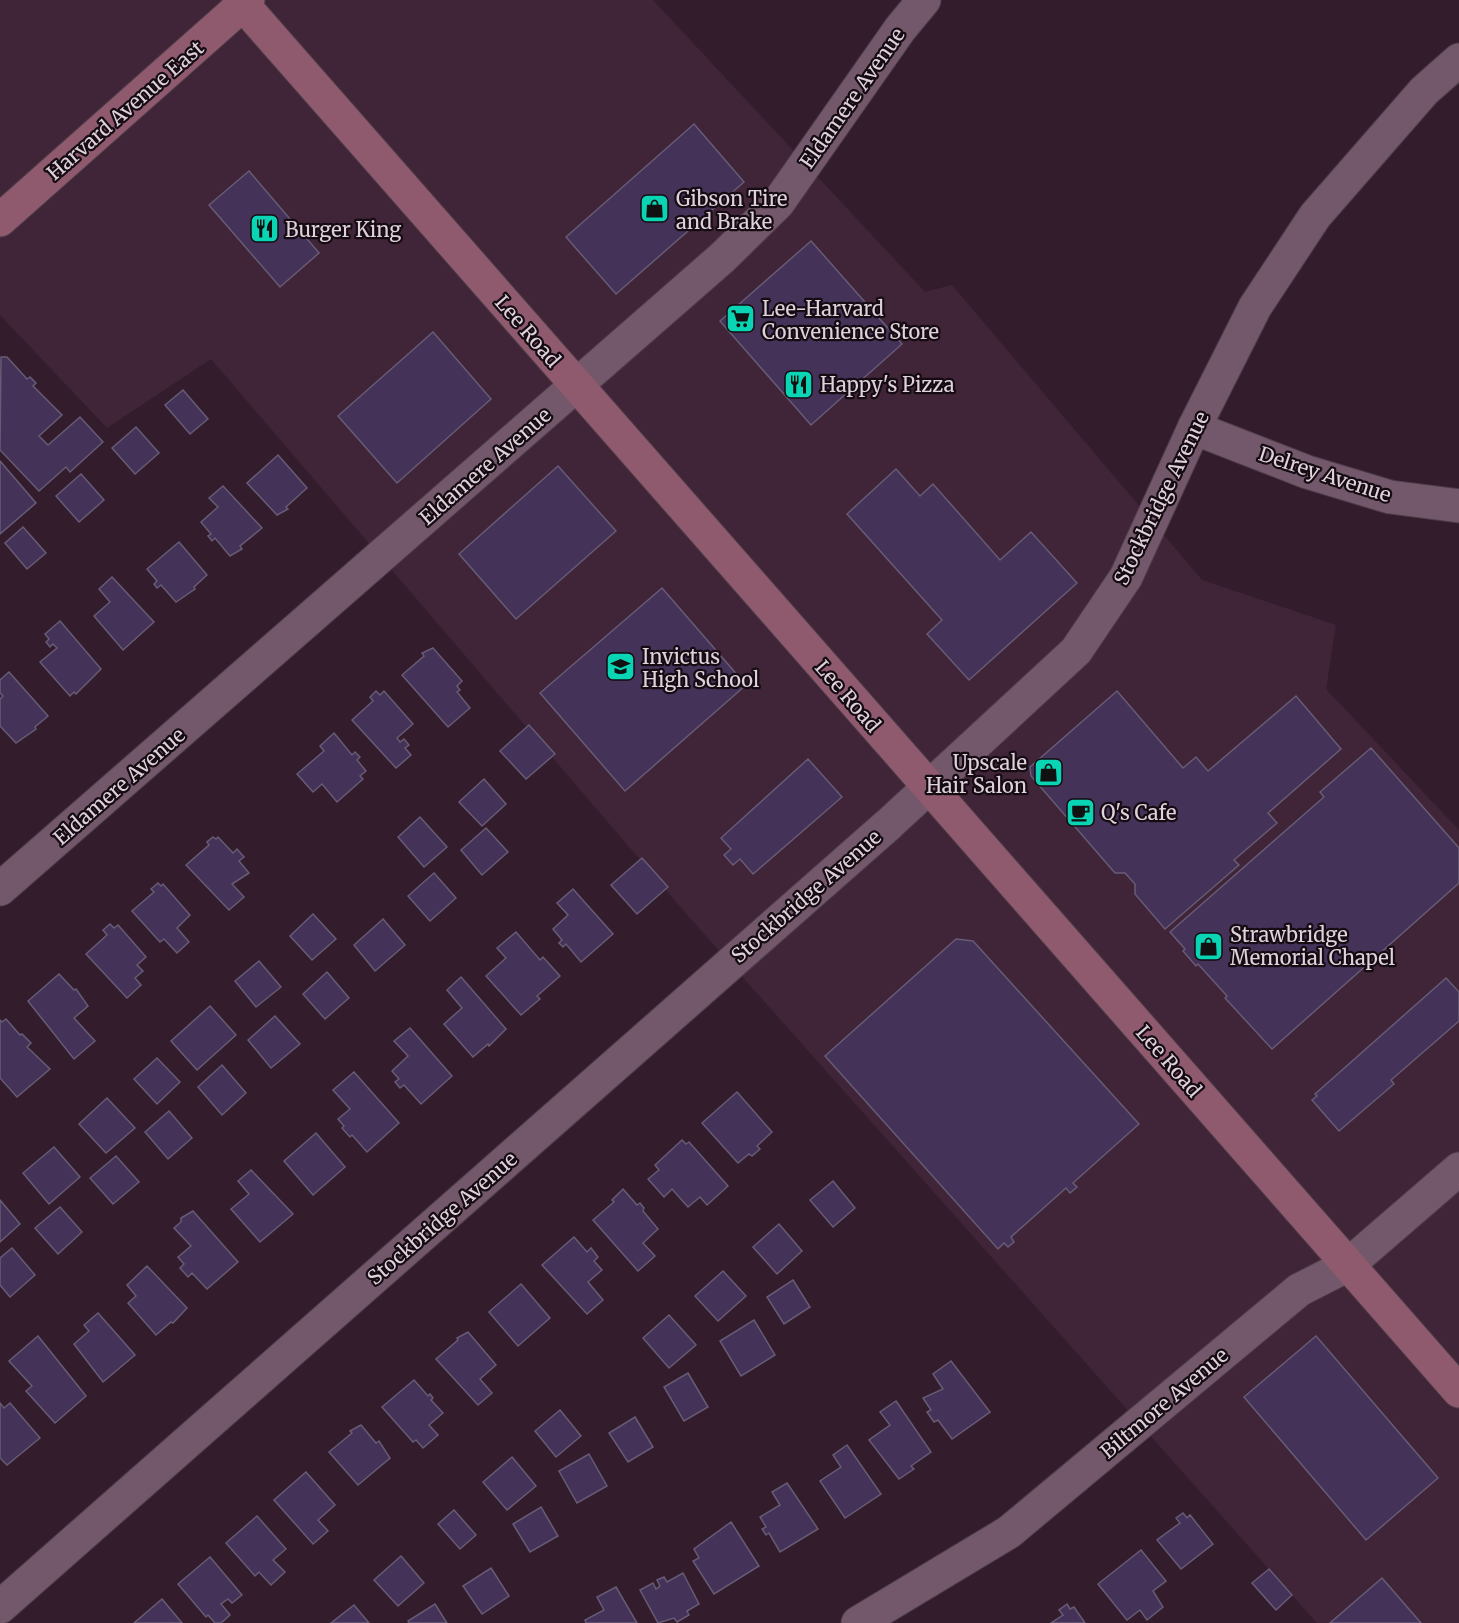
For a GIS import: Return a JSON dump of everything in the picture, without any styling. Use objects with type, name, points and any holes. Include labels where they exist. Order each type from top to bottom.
[{"type":"main road","name":"Lee Road","points":[[243,2],[577,387],[1459,1391]]},
{"type":"main road","name":"Harvard Avenue East","points":[[0,219],[243,2]]},
{"type":"street","name":"Eldamere Avenue","points":[[0,889],[723,257],[778,203],[900,29],[924,0]]},
{"type":"street","name":"Stockbridge Avenue","points":[[0,1607],[929,788],[1076,651],[1126,577],[1194,428],[1255,307],[1315,216],[1424,91],[1459,60]]},
{"type":"street","name":"Delrey Avenue","points":[[1194,428],[1306,472],[1390,497],[1459,506]]},
{"type":"street","name":"Biltmore Avenue","points":[[858,1623],[1009,1532],[1299,1290],[1348,1265],[1459,1168]]},
{"type":"shaded area","points":[[0,0],[653,0],[925,292],[952,285],[1202,580],[1336,625],[1326,689],[1459,830],[1459,1623],[1317,1623],[690,918],[211,359],[107,428],[0,315]]},
{"type":"building","name":"Gibson Tire and Brake","points":[[694,124],[744,182],[616,294],[566,237]]},
{"type":"building","name":"Burger King","points":[[249,171],[319,253],[280,287],[209,205]]},
{"type":"building","points":[[811,241],[902,344],[811,425],[720,321]]},
{"type":"building","points":[[433,332],[491,399],[397,483],[338,416]]},
{"type":"building","points":[[1,357],[7,357],[27,379],[30,377],[36,383],[33,386],[62,415],[39,436],[48,445],[80,417],[103,442],[70,472],[66,467],[39,491],[0,450]]},
{"type":"building","points":[[183,390],[208,419],[190,434],[165,405]]},
{"type":"building","points":[[136,427],[159,453],[135,474],[112,448]]},
{"type":"building","points":[[278,455],[307,488],[286,507],[288,509],[277,515],[247,483]]},
{"type":"building","points":[[0,461],[36,503],[0,534]]},
{"type":"building","points":[[558,466],[616,531],[516,619],[459,554]]},
{"type":"building","points":[[896,469],[920,496],[933,484],[1000,560],[1031,532],[1077,583],[969,680],[927,634],[942,620],[847,514]]},
{"type":"building","points":[[81,474],[104,500],[79,522],[56,496]]},
{"type":"building","points":[[223,486],[262,528],[240,546],[242,549],[230,556],[215,538],[212,541],[208,536],[211,534],[201,522],[218,507],[209,498]]},
{"type":"building","points":[[23,527],[46,553],[27,569],[5,543]]},
{"type":"building","points":[[179,542],[207,575],[194,587],[195,589],[176,602],[161,585],[157,588],[154,584],[157,581],[147,569]]},
{"type":"building","points":[[112,577],[154,622],[123,650],[94,616],[110,602],[99,589]]},
{"type":"building","points":[[662,588],[746,685],[625,791],[540,693]]},
{"type":"building","points":[[60,621],[101,669],[76,694],[74,692],[70,696],[40,662],[57,648],[53,644],[50,647],[46,642],[49,639],[45,634]]},
{"type":"building","points":[[433,648],[462,681],[457,686],[460,690],[457,692],[470,708],[448,727],[402,675],[424,656],[422,653]]},
{"type":"building","points":[[9,672],[48,716],[35,727],[36,729],[16,743],[0,726],[0,699],[3,696],[0,693],[0,680]]},
{"type":"building","points":[[376,691],[380,695],[384,691],[413,724],[397,738],[400,742],[404,739],[409,745],[405,748],[411,755],[396,768],[352,720],[373,701],[370,697]]},
{"type":"building","points":[[1117,691],[1183,768],[1196,757],[1208,771],[1296,696],[1341,749],[1268,813],[1277,823],[1234,860],[1239,865],[1165,929],[1135,894],[1135,884],[1125,873],[1115,873],[1031,776],[1030,767]]},
{"type":"building","points":[[529,725],[555,754],[526,779],[500,751]]},
{"type":"building","points":[[334,733],[352,755],[355,752],[360,757],[357,760],[366,771],[360,776],[363,779],[337,802],[322,784],[313,792],[297,774],[324,751],[320,746]]},
{"type":"building","points":[[1371,748],[1459,848],[1459,883],[1272,1049],[1225,998],[1227,996],[1198,964],[1196,966],[1170,932],[1324,797],[1320,792]]},
{"type":"building","points":[[808,759],[842,797],[753,874],[740,859],[733,865],[724,855],[731,849],[721,838]]},
{"type":"building","points":[[484,779],[506,804],[482,826],[459,802]]},
{"type":"building","points":[[420,817],[447,847],[424,867],[398,837]]},
{"type":"building","points":[[486,828],[508,852],[482,875],[461,850]]},
{"type":"building","points":[[213,837],[216,839],[218,837],[233,853],[237,849],[244,857],[239,861],[249,873],[232,884],[244,897],[229,910],[186,865],[209,845],[207,842]]},
{"type":"building","points":[[642,858],[668,887],[637,914],[611,885]]},
{"type":"building","points":[[434,873],[456,898],[430,921],[408,896]]},
{"type":"building","points":[[158,883],[161,886],[163,884],[190,915],[177,928],[189,942],[177,953],[164,939],[160,942],[132,911],[154,892],[151,889]]},
{"type":"building","points":[[573,889],[613,934],[581,962],[566,944],[563,947],[559,943],[562,940],[553,929],[568,915],[557,903]]},
{"type":"building","points":[[313,914],[336,939],[312,960],[290,936]]},
{"type":"building","points":[[383,919],[405,945],[375,971],[354,945]]},
{"type":"building","points":[[110,924],[114,928],[118,925],[146,957],[137,965],[143,971],[135,978],[141,985],[127,998],[86,954],[107,935],[103,930]]},
{"type":"building","points":[[516,932],[540,960],[543,957],[560,976],[537,996],[540,999],[521,1015],[486,976],[506,958],[497,948]]},
{"type":"building","points":[[956,939],[973,941],[1139,1124],[1073,1183],[1077,1187],[1070,1193],[1066,1188],[1011,1237],[1014,1242],[1008,1247],[1004,1243],[998,1249],[825,1056]]},
{"type":"building","points":[[259,961],[281,987],[256,1007],[235,981]]},
{"type":"building","points":[[327,972],[349,998],[325,1019],[303,994]]},
{"type":"building","points":[[59,974],[74,990],[76,989],[88,1006],[74,1018],[95,1041],[74,1059],[28,1001]]},
{"type":"building","points":[[461,977],[506,1029],[489,1046],[488,1044],[473,1057],[444,1024],[462,1008],[447,990]]},
{"type":"building","points":[[1446,978],[1459,992],[1459,1021],[1391,1080],[1394,1084],[1339,1131],[1312,1100],[1317,1096],[1315,1094]]},
{"type":"building","points":[[210,1006],[236,1035],[197,1070],[171,1041]]},
{"type":"building","points":[[275,1016],[300,1044],[271,1068],[248,1040]]},
{"type":"building","points":[[6,1019],[20,1035],[22,1034],[31,1043],[27,1047],[50,1069],[17,1097],[0,1078],[0,1020],[2,1022]]},
{"type":"building","points":[[410,1028],[452,1076],[421,1104],[404,1085],[400,1088],[395,1082],[399,1079],[392,1071],[408,1056],[394,1041]]},
{"type":"building","points":[[157,1058],[180,1082],[157,1104],[134,1079]]},
{"type":"building","points":[[222,1065],[246,1093],[222,1115],[198,1087]]},
{"type":"building","points":[[354,1072],[399,1123],[367,1152],[352,1135],[350,1137],[342,1128],[344,1126],[338,1119],[350,1109],[333,1090]]},
{"type":"building","points":[[737,1092],[772,1132],[757,1146],[760,1149],[738,1163],[702,1123]]},
{"type":"building","points":[[107,1098],[135,1128],[106,1153],[79,1124]]},
{"type":"building","points":[[169,1111],[192,1138],[168,1159],[145,1132]]},
{"type":"building","points":[[316,1133],[345,1167],[313,1195],[284,1161]]},
{"type":"building","points":[[682,1140],[686,1144],[689,1142],[728,1186],[707,1205],[700,1197],[688,1207],[672,1189],[664,1197],[648,1179],[659,1170],[655,1165]]},
{"type":"building","points":[[54,1147],[80,1177],[49,1204],[23,1173]]},
{"type":"building","points":[[116,1156],[139,1182],[113,1204],[90,1178]]},
{"type":"building","points":[[251,1170],[293,1214],[260,1242],[231,1209],[249,1194],[238,1181]]},
{"type":"building","points":[[833,1181],[855,1208],[833,1227],[810,1200]]},
{"type":"building","points":[[623,1189],[637,1205],[640,1203],[644,1208],[643,1211],[658,1229],[643,1243],[655,1256],[638,1271],[593,1220],[614,1202],[612,1200]]},
{"type":"building","points":[[0,1200],[20,1224],[0,1242]]},
{"type":"building","points":[[60,1207],[82,1232],[58,1254],[35,1228]]},
{"type":"building","points":[[193,1211],[238,1262],[207,1289],[192,1273],[188,1277],[180,1268],[184,1264],[178,1257],[191,1246],[174,1228],[181,1222],[181,1218]]},
{"type":"building","points":[[779,1224],[802,1251],[777,1274],[753,1247]]},
{"type":"building","points":[[574,1237],[587,1252],[591,1248],[598,1257],[594,1261],[602,1270],[588,1282],[603,1300],[587,1314],[542,1265]]},
{"type":"building","points":[[12,1248],[35,1275],[10,1297],[0,1285],[0,1258]]},
{"type":"building","points":[[147,1266],[187,1308],[173,1323],[171,1322],[156,1335],[128,1303],[136,1296],[127,1285]]},
{"type":"building","points":[[723,1271],[746,1296],[718,1321],[695,1296]]},
{"type":"building","points":[[793,1280],[810,1307],[784,1324],[767,1297]]},
{"type":"building","points":[[521,1284],[550,1318],[518,1346],[489,1312]]},
{"type":"building","points":[[98,1313],[135,1355],[103,1382],[74,1344],[89,1331],[84,1325]]},
{"type":"building","points":[[669,1315],[696,1345],[669,1368],[643,1338]]},
{"type":"building","points":[[754,1320],[775,1355],[741,1376],[720,1341]]},
{"type":"building","points":[[468,1332],[496,1365],[480,1379],[492,1393],[478,1405],[436,1359],[458,1340],[457,1338]]},
{"type":"building","points":[[38,1336],[86,1396],[55,1423],[26,1391],[32,1386],[9,1361]]},
{"type":"building","points":[[1316,1336],[1438,1478],[1366,1540],[1244,1397]]},
{"type":"building","points":[[951,1361],[990,1412],[952,1439],[938,1420],[934,1422],[927,1412],[931,1410],[923,1398],[943,1389],[933,1374]]},
{"type":"building","points":[[688,1373],[708,1407],[684,1421],[664,1387]]},
{"type":"building","points":[[414,1380],[428,1396],[430,1394],[433,1398],[431,1400],[443,1413],[429,1425],[438,1435],[423,1448],[416,1440],[413,1442],[382,1407]]},
{"type":"building","points":[[896,1401],[931,1452],[911,1466],[914,1469],[899,1479],[869,1440],[890,1425],[880,1412]]},
{"type":"building","points":[[0,1403],[4,1408],[10,1403],[40,1438],[7,1465],[0,1458]]},
{"type":"building","points":[[560,1410],[581,1436],[556,1457],[535,1431]]},
{"type":"building","points":[[635,1417],[653,1447],[628,1462],[609,1433]]},
{"type":"building","points":[[361,1425],[376,1443],[379,1441],[390,1458],[358,1485],[329,1452],[352,1433],[350,1431]]},
{"type":"building","points":[[847,1445],[881,1494],[845,1518],[820,1481],[841,1467],[833,1455]]},
{"type":"building","points":[[589,1454],[607,1486],[577,1503],[559,1471]]},
{"type":"building","points":[[512,1457],[536,1486],[507,1510],[483,1482]]},
{"type":"building","points":[[306,1472],[335,1505],[318,1520],[328,1531],[313,1544],[274,1500]]},
{"type":"building","points":[[787,1483],[818,1529],[780,1552],[769,1533],[766,1535],[762,1529],[766,1527],[760,1517],[780,1505],[772,1492]]},
{"type":"building","points":[[541,1507],[558,1536],[530,1552],[513,1524]]},
{"type":"building","points":[[454,1510],[476,1535],[460,1549],[438,1524]]},
{"type":"building","points":[[1183,1513],[1187,1518],[1190,1515],[1213,1544],[1181,1569],[1157,1540],[1180,1523],[1176,1518]]},
{"type":"building","points":[[257,1516],[286,1549],[273,1560],[285,1572],[271,1585],[259,1572],[255,1576],[226,1543]]},
{"type":"building","points":[[731,1522],[759,1566],[714,1594],[693,1561],[699,1558],[694,1549]]},
{"type":"building","points":[[1141,1550],[1166,1581],[1153,1591],[1163,1607],[1147,1620],[1140,1610],[1127,1620],[1098,1584]]},
{"type":"building","points":[[401,1556],[424,1583],[398,1606],[374,1580]]},
{"type":"building","points":[[210,1557],[242,1595],[232,1603],[228,1599],[221,1604],[230,1615],[221,1623],[215,1623],[208,1615],[206,1617],[178,1584]]},
{"type":"building","points":[[491,1568],[509,1596],[482,1614],[463,1586]]},
{"type":"building","points":[[1269,1569],[1292,1595],[1276,1610],[1252,1583]]},
{"type":"building","points":[[683,1573],[699,1604],[687,1611],[689,1615],[677,1622],[674,1618],[658,1623],[640,1590],[653,1583],[656,1589],[660,1586],[657,1580],[664,1577],[667,1582]]},
{"type":"building","points":[[1382,1578],[1421,1623],[1330,1623]]},
{"type":"building","points":[[616,1587],[637,1623],[586,1623],[585,1620],[604,1610],[597,1597]]},
{"type":"building","points":[[162,1599],[182,1623],[134,1623]]},
{"type":"building","points":[[435,1604],[447,1623],[409,1623],[408,1621]]},
{"type":"building","points":[[1067,1604],[1070,1609],[1074,1607],[1085,1623],[1051,1623],[1063,1615],[1059,1610]]},
{"type":"building","points":[[354,1605],[369,1623],[331,1623]]},
{"type":"place","name":"Gibson Tire and Brake","points":[[655,209]]},
{"type":"place","name":"Burger King","points":[[264,229]]},
{"type":"place","name":"Lee-Harvard Convenience Store","points":[[741,319]]},
{"type":"place","name":"Happy's Pizza","points":[[799,384]]},
{"type":"place","name":"Invictus High School","points":[[621,667]]},
{"type":"place","name":"Upscale Hair Salon","points":[[1048,773]]},
{"type":"place","name":"Q's Cafe","points":[[1080,812]]},
{"type":"place","name":"Strawbridge Memorial Chapel","points":[[1209,946]]}]
